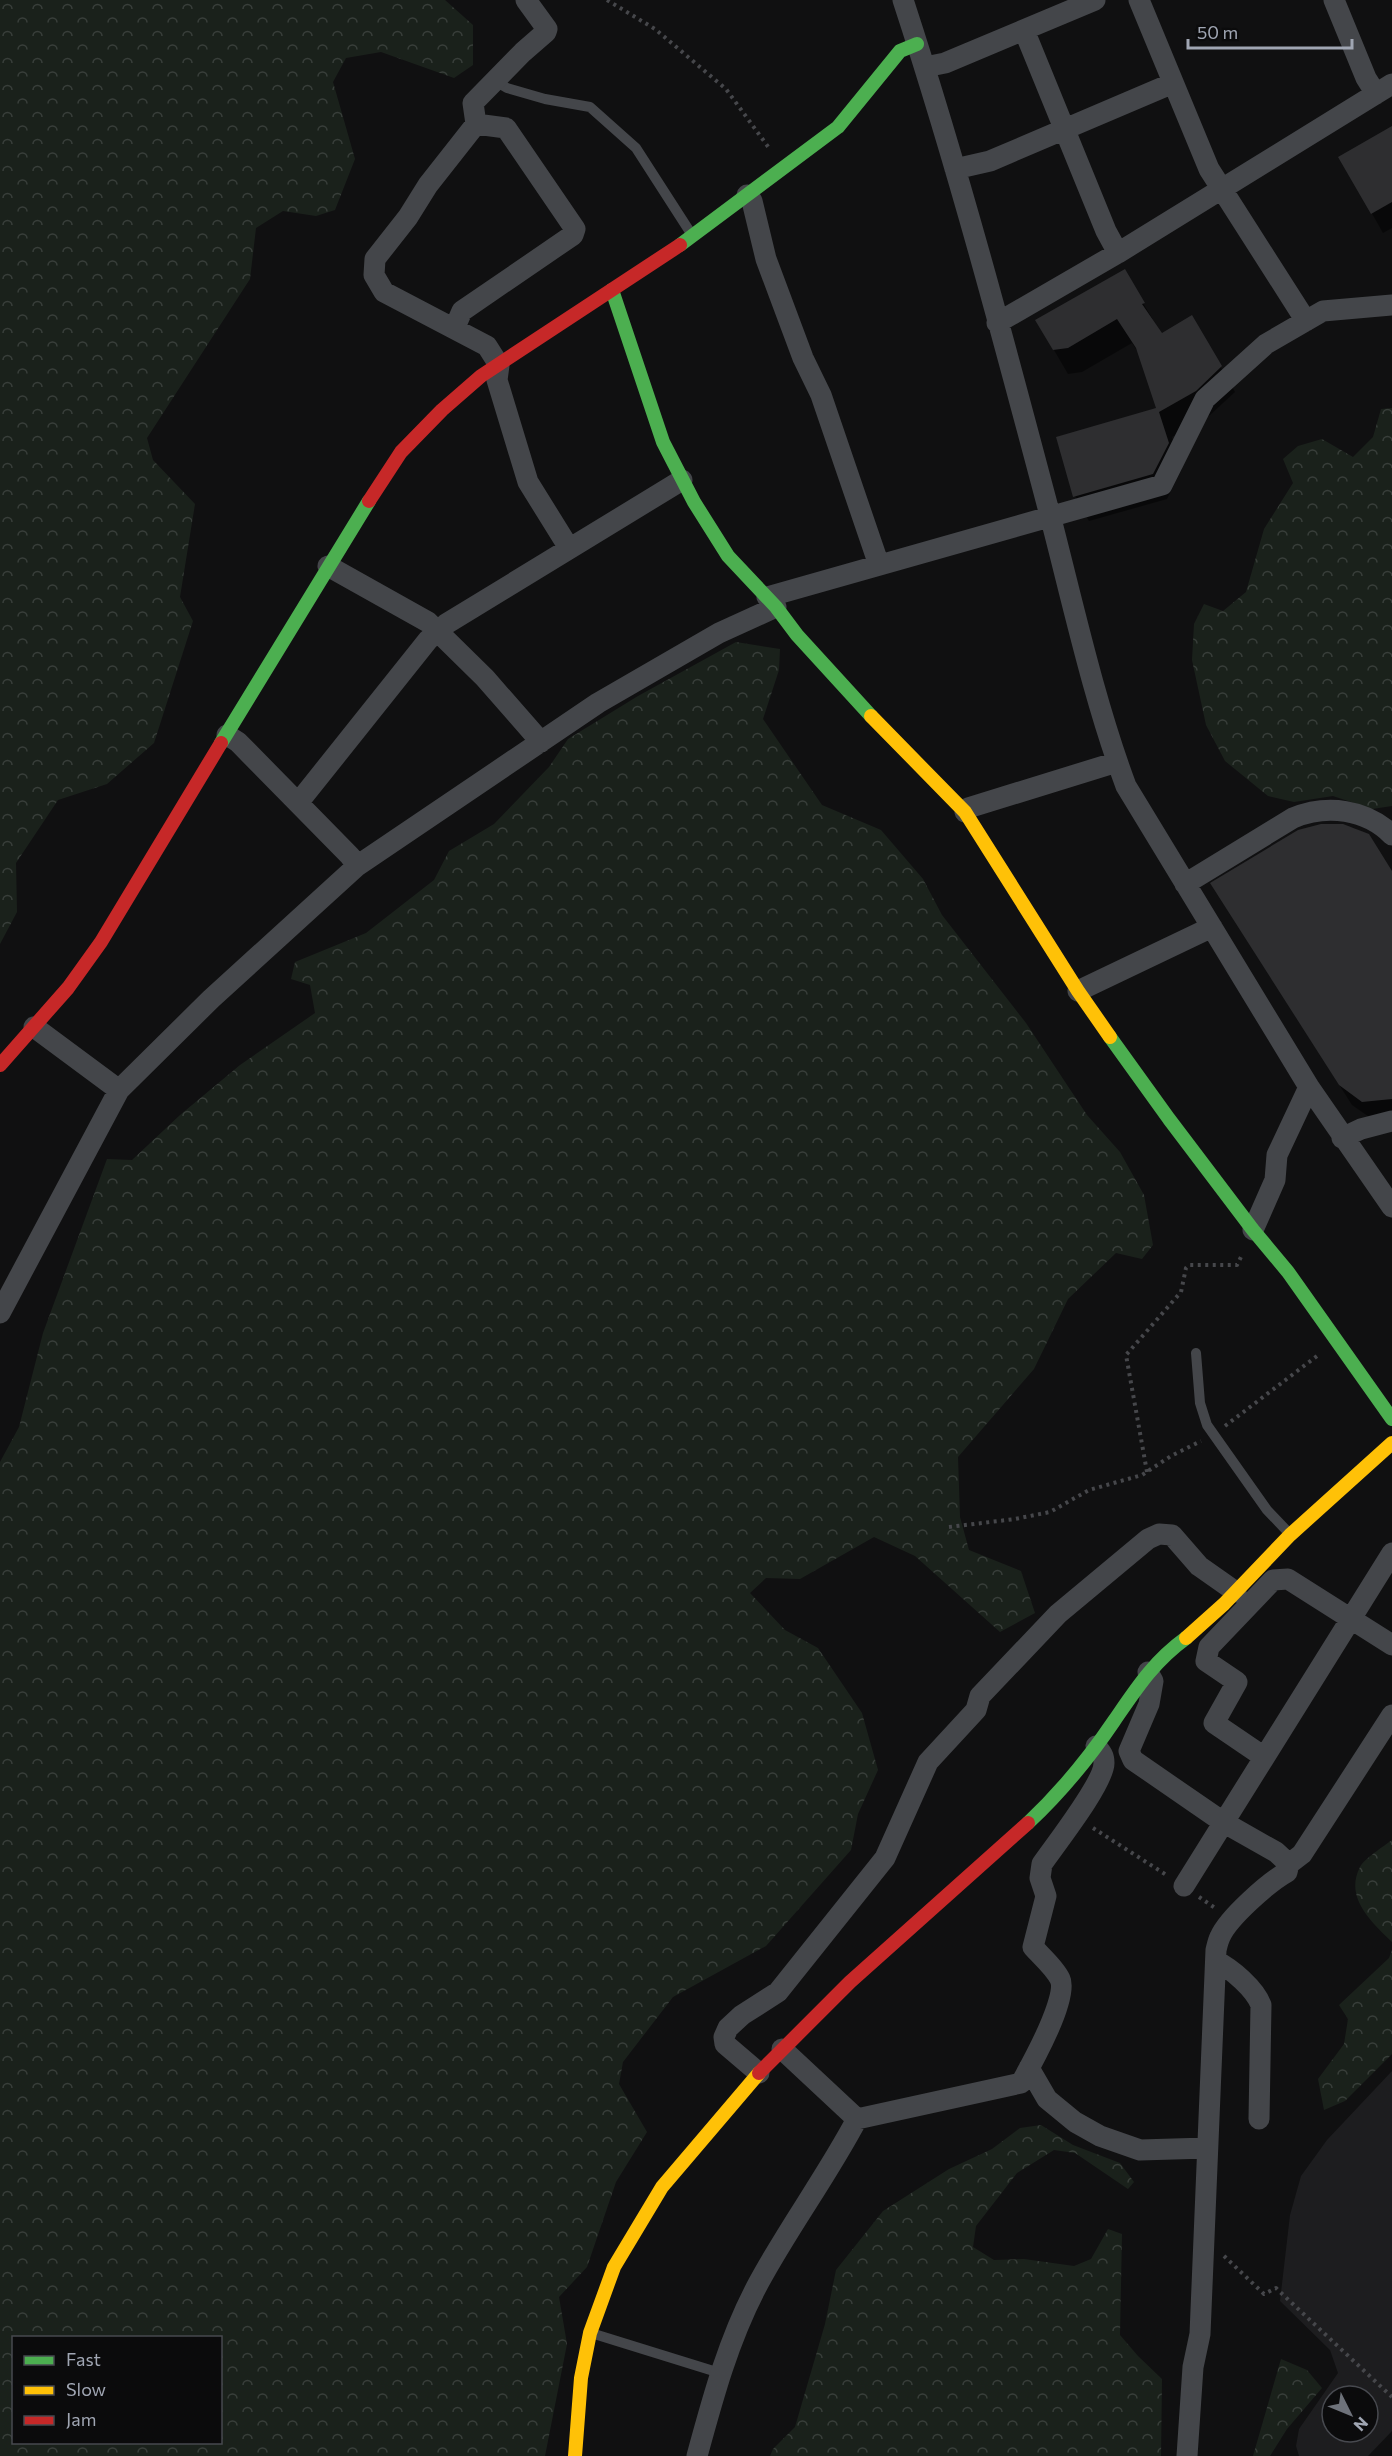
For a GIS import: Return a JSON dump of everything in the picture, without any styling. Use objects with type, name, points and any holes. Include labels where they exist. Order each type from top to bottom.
[{"type":"street","points":[[525,0],[547,29],[546,32],[473,103],[476,124],[428,185],[408,218],[375,259],[374,274],[384,292],[455,327],[487,346],[499,364],[497,380],[528,482],[569,548]]},
{"type":"street","points":[[903,0],[955,169],[1117,762],[1126,786],[1309,1087],[1342,1138],[1392,1207]]},
{"type":"street","points":[[925,68],[945,63],[1095,0]]},
{"type":"street","points":[[1139,0],[1209,169],[1221,189],[1230,198],[1306,321]]},
{"type":"street","points":[[997,323],[1118,253],[1384,89],[1366,78],[1334,0]]},
{"type":"street","points":[[1024,30],[1106,231],[1118,253]]},
{"type":"street","points":[[0,1065],[69,986],[101,942],[370,496],[401,452],[442,410],[482,376],[692,236],[838,127],[900,51],[917,44]]},
{"type":"street","points":[[955,169],[990,161],[1173,83]]},
{"type":"street","points":[[455,327],[462,311],[573,235],[575,229],[506,128],[476,124]]},
{"type":"street","points":[[747,195],[752,201],[766,259],[803,358],[821,396],[879,565]]},
{"type":"street","points":[[612,290],[663,442],[682,480],[728,556],[772,602],[797,635],[884,730],[965,812],[1078,992],[1169,1119],[1253,1230],[1288,1272],[1392,1419]]},
{"type":"street","points":[[0,1313],[119,1090],[211,999],[357,866],[598,703],[772,602],[879,565],[1162,485],[1205,399],[1266,344],[1323,311],[1392,305]]},
{"type":"street","points":[[298,803],[428,640],[438,631],[682,480]]},
{"type":"street","points":[[328,566],[428,622],[485,678],[541,742]]},
{"type":"street","points":[[227,735],[238,742],[350,856],[357,866]]},
{"type":"street","points":[[965,812],[968,807],[1117,762]]},
{"type":"street","points":[[1185,884],[1293,818],[1309,811],[1343,810],[1361,815],[1380,823],[1392,835]]},
{"type":"street","points":[[1078,992],[1212,927]]},
{"type":"street","points":[[34,1027],[119,1090]]},
{"type":"street","points":[[1253,1230],[1275,1180],[1277,1155],[1309,1087]]},
{"type":"street","points":[[1342,1138],[1361,1129],[1392,1121]]},
{"type":"street","points":[[575,2456],[581,2378],[590,2333],[614,2267],[662,2187],[782,2049],[850,1982],[1038,1814],[1076,1773],[1148,1672],[1167,1652],[1199,1628],[1290,1534],[1392,1443]]},
{"type":"street","points":[[759,2073],[725,2044],[724,2037],[728,2028],[742,2015],[778,1992],[878,1867],[885,1858],[928,1762],[976,1710],[980,1696],[1058,1614],[1148,1539],[1159,1534],[1172,1534],[1199,1566],[1236,1592]]},
{"type":"street","points":[[1184,1886],[1392,1553]]},
{"type":"street","points":[[1264,1757],[1214,1723],[1237,1682],[1206,1661],[1209,1647],[1273,1580],[1287,1579],[1392,1645]]},
{"type":"street","points":[[1148,1672],[1153,1681],[1149,1704],[1129,1751],[1133,1760],[1223,1822],[1276,1852],[1289,1864]]},
{"type":"street","points":[[1187,2456],[1193,2367],[1200,2334],[1216,1961],[1220,1936],[1256,1896],[1287,1872],[1289,1864],[1302,1854],[1392,1715]]},
{"type":"street","points":[[697,2456],[720,2373],[758,2284],[835,2160],[857,2119],[1021,2083],[1039,2049],[1061,1995],[1061,1980],[1033,1947],[1046,1896],[1040,1878],[1042,1864],[1094,1787],[1105,1765],[1103,1755],[1096,1746]]},
{"type":"street","points":[[1216,1961],[1225,1966],[1258,1998],[1261,2005],[1259,2120]]},
{"type":"street","points":[[782,2049],[857,2119]]},
{"type":"street","points":[[1029,2068],[1047,2099],[1075,2122],[1100,2136],[1140,2150],[1207,2148]]},
{"type":"lane","points":[[495,81],[507,88],[545,99],[590,107],[636,148],[692,236]]},
{"type":"lane","points":[[1196,1353],[1200,1403],[1207,1425],[1267,1510],[1290,1534]]},
{"type":"lane","points":[[590,2333],[720,2373]]},
{"type":"path","points":[[607,0],[655,29],[726,89],[784,168]]},
{"type":"path","points":[[1148,1472],[1126,1355],[1181,1292],[1186,1268],[1189,1265],[1237,1265],[1253,1230]]},
{"type":"path","points":[[949,1527],[1016,1519],[1050,1512],[1089,1490],[1142,1475],[1171,1456],[1214,1434],[1337,1341]]},
{"type":"path","points":[[1074,1818],[1184,1886],[1232,1920]]},
{"type":"path","points":[[1204,2237],[1264,2294],[1275,2288],[1278,2290],[1392,2397]]},
{"type":"shaded area","points":[[1392,2071],[1392,2456],[1299,2456],[1296,2446],[1299,2429],[1320,2399],[1320,2444],[1380,2444],[1380,2384],[1330,2384],[1338,2373],[1330,2350],[1280,2301],[1290,2215],[1301,2176],[1327,2140]]},
{"type":"green space","points":[[0,0],[445,0],[473,25],[473,65],[454,78],[381,52],[346,58],[333,82],[355,159],[335,210],[316,216],[283,211],[256,228],[250,279],[147,438],[153,460],[195,504],[180,597],[193,621],[154,743],[107,784],[58,800],[16,863],[17,912],[0,944]]},
{"type":"green space","points":[[1392,408],[1392,806],[1372,809],[1333,796],[1294,802],[1268,796],[1225,761],[1206,725],[1192,660],[1194,624],[1204,604],[1223,611],[1246,592],[1264,529],[1293,483],[1283,459],[1298,446],[1322,439],[1353,457],[1373,437],[1381,409]]},
{"type":"green space","points":[[736,642],[780,649],[779,670],[763,719],[822,805],[881,830],[923,879],[942,915],[1026,1023],[1087,1115],[1120,1152],[1144,1195],[1153,1245],[1142,1259],[1116,1253],[1068,1299],[1034,1369],[958,1457],[960,1517],[969,1550],[1021,1571],[1035,1613],[1000,1632],[915,1556],[874,1537],[800,1579],[766,1578],[750,1593],[785,1630],[818,1648],[862,1713],[878,1770],[858,1814],[851,1850],[766,1946],[673,1997],[623,2062],[619,2084],[647,2132],[616,2182],[587,2267],[559,2297],[567,2344],[545,2456],[0,2456],[0,1462],[19,1427],[43,1333],[107,1159],[132,1160],[180,1115],[240,1065],[315,1013],[310,985],[291,979],[295,962],[366,933],[434,880],[449,851],[494,824],[549,767],[568,739],[638,696]]},
{"type":"green space","points":[[1392,1840],[1392,1942],[1362,1909],[1355,1889],[1356,1878],[1362,1864]]},
{"type":"green space","points":[[1392,1950],[1392,2054],[1345,2101],[1324,2110],[1318,2079],[1344,2044],[1348,2019],[1339,2005],[1389,1958]]},
{"type":"green space","points":[[1041,2125],[1073,2145],[1120,2163],[1134,2182],[1128,2189],[1075,2153],[1054,2150],[1017,2173],[976,2226],[973,2247],[994,2260],[1024,2259],[1074,2266],[1091,2259],[1108,2229],[1122,2234],[1120,2335],[1162,2379],[1161,2456],[770,2456],[773,2449],[795,2427],[825,2324],[836,2270],[883,2211],[949,2169],[992,2149],[1020,2128]]},
{"type":"green space","points":[[1281,2359],[1307,2370],[1320,2386],[1320,2390],[1287,2429],[1270,2456],[1253,2456]]},
{"type":"building","points":[[1392,126],[1392,202],[1371,214],[1338,157]]},
{"type":"building","points":[[1125,269],[1145,303],[1142,304],[1162,333],[1192,315],[1222,366],[1196,391],[1159,412],[1169,443],[1153,474],[1073,497],[1056,437],[1156,408],[1136,348],[1117,319],[1068,348],[1053,350],[1035,320]]},
{"type":"building","points":[[1321,824],[1343,824],[1369,834],[1392,871],[1392,1099],[1362,1102],[1339,1085],[1210,883],[1298,830]]},
{"type":"traffic: fast","points":[[680,245],[838,127],[900,51],[917,44]]},
{"type":"traffic: fast","points":[[612,290],[663,442],[694,502],[728,556],[776,607],[797,635],[871,716]]},
{"type":"traffic: fast","points":[[221,743],[369,501]]},
{"type":"traffic: fast","points":[[1110,1037],[1253,1230],[1288,1272],[1392,1419]]},
{"type":"traffic: fast","points":[[1028,1823],[1084,1762],[1155,1666],[1186,1638]]},
{"type":"traffic: slow","points":[[871,716],[965,812],[1078,991],[1110,1037]]},
{"type":"traffic: slow","points":[[1186,1638],[1224,1604],[1290,1535],[1392,1443]]},
{"type":"traffic: slow","points":[[575,2456],[581,2378],[590,2333],[614,2267],[662,2187],[759,2073]]},
{"type":"traffic: jam","points":[[369,501],[401,452],[442,410],[481,376],[680,245]]},
{"type":"traffic: jam","points":[[0,1065],[68,988],[101,942],[221,743]]},
{"type":"traffic: jam","points":[[759,2073],[850,1982],[1028,1823]]}]
